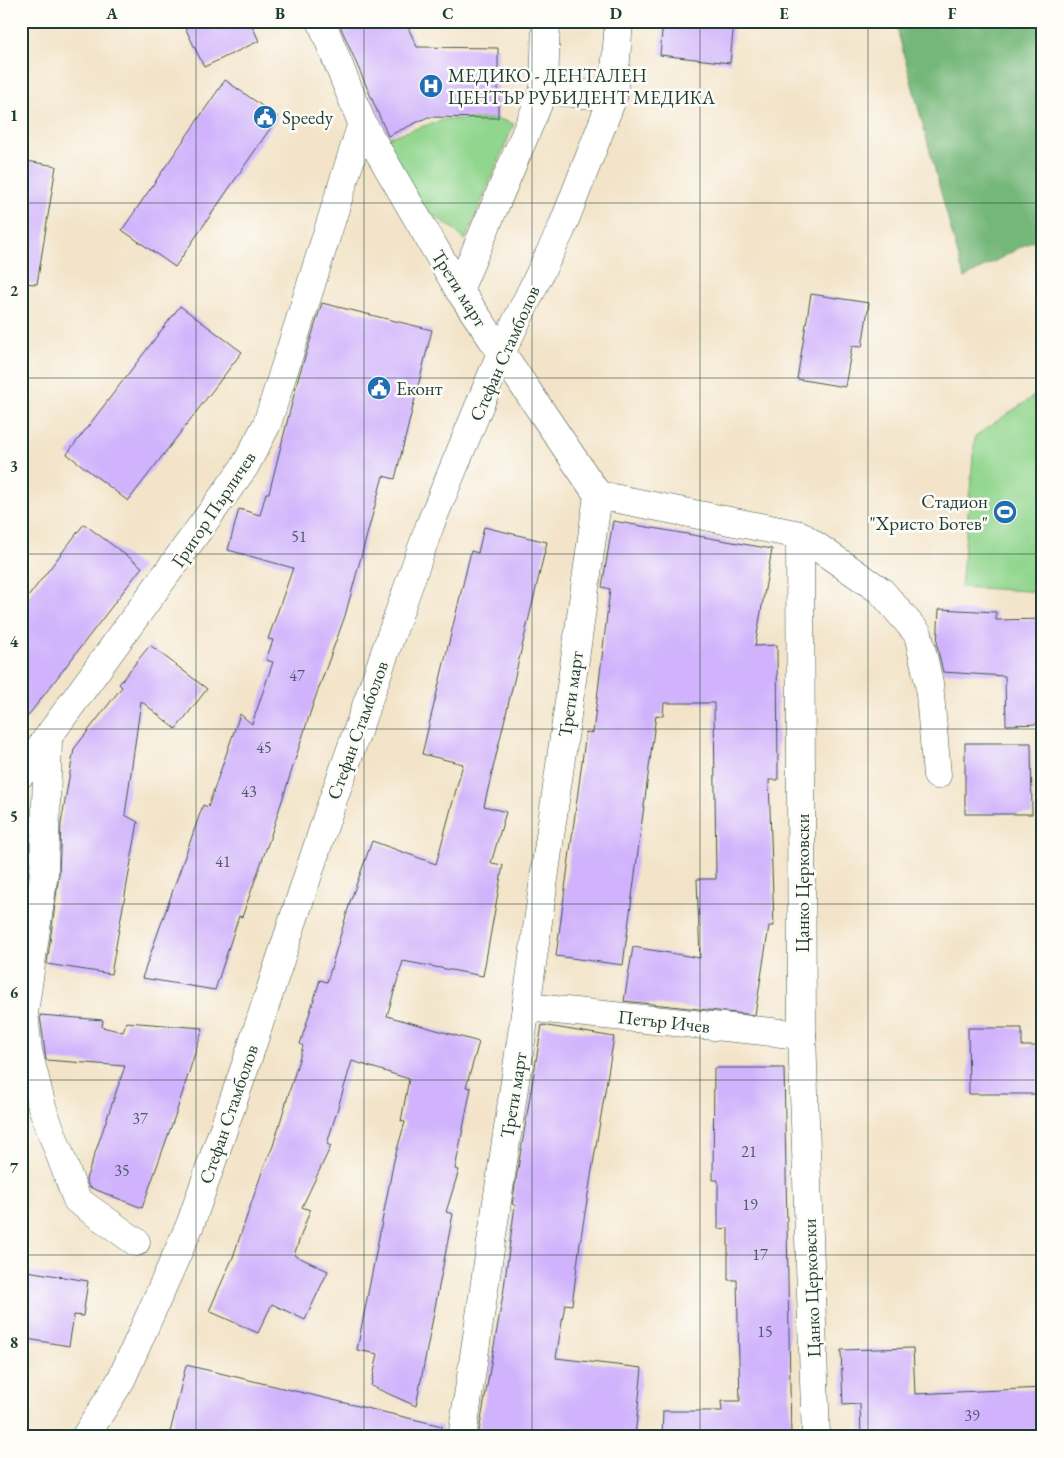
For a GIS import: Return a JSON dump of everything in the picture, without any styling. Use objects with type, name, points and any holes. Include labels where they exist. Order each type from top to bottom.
[{"type":"street","name":"Трети март","points":[[321,21],[362,123],[459,290],[598,495],[526,1007],[462,1437]]},
{"type":"street","points":[[459,290],[544,90],[546,21]]},
{"type":"street","name":"Стефан Стамболов","points":[[85,1437],[121,1380],[190,1225],[245,1067],[328,814],[430,525],[501,353],[561,230],[613,97],[619,21]]},
{"type":"street","points":[[544,90],[613,97]]},
{"type":"street","name":"Григор Пърличев","points":[[21,774],[239,478],[267,424],[362,123]]},
{"type":"street","points":[[598,495],[800,535],[881,591],[918,634],[929,684],[937,775]]},
{"type":"street","name":"Цанко Церковски","points":[[800,535],[802,1035],[816,1437]]},
{"type":"street","points":[[48,739],[44,872],[24,1013],[28,1051],[42,1107],[77,1200],[136,1242]]},
{"type":"street","name":"Петър Ичев","points":[[526,1007],[802,1035]]},
{"type":"green space","points":[[895,21],[1043,21],[1043,235],[964,278]]},
{"type":"green space","points":[[446,119],[499,119],[514,124],[465,241],[454,229],[424,209],[383,139]]},
{"type":"green space","name":"Стадион \"Христо Ботев\"","points":[[1043,390],[1043,592],[961,587],[975,436]]},
{"type":"building","points":[[182,21],[250,21],[259,41],[204,67]]},
{"type":"building","name":"МЕДИКО - ДЕНТАЛЕН ЦЕНТЪР РУБИДЕНТ МЕДИКА","points":[[338,21],[405,21],[417,47],[498,48],[498,118],[428,117],[388,136]]},
{"type":"building","points":[[663,21],[734,21],[730,63],[660,55]]},
{"type":"building","points":[[225,80],[278,117],[175,267],[122,230]]},
{"type":"building","points":[[21,160],[56,166],[37,284],[21,283]]},
{"type":"building","points":[[811,294],[869,303],[862,347],[852,346],[845,387],[797,379]]},
{"type":"building","points":[[322,303],[432,330],[395,479],[383,476],[345,616],[313,704],[270,838],[242,917],[239,916],[215,990],[142,978],[203,805],[208,807],[240,714],[252,724],[273,662],[266,660],[273,640],[268,639],[293,568],[228,550],[239,509],[260,515],[266,493],[269,493],[298,379]]},
{"type":"building","points":[[180,306],[242,352],[128,501],[67,454]]},
{"type":"building","points":[[613,521],[772,549],[755,646],[777,645],[778,780],[769,780],[774,926],[769,926],[755,1015],[624,1001],[633,947],[700,958],[697,879],[716,879],[714,703],[664,703],[663,716],[656,715],[623,965],[556,956],[586,732],[593,733],[610,589],[602,587]]},
{"type":"building","points":[[84,524],[142,567],[21,725],[21,606]]},
{"type":"building","points":[[484,527],[547,542],[484,806],[506,812],[491,863],[503,865],[483,976],[403,961],[387,1016],[479,1042],[466,1087],[471,1088],[455,1169],[459,1170],[446,1212],[453,1214],[416,1406],[371,1386],[378,1354],[357,1350],[394,1160],[405,1122],[401,1121],[409,1079],[352,1061],[327,1144],[331,1146],[302,1207],[310,1210],[294,1255],[328,1271],[305,1320],[272,1304],[258,1333],[209,1311],[233,1257],[264,1166],[273,1146],[303,1046],[300,1044],[320,980],[327,982],[350,902],[372,841],[436,864],[463,764],[422,754],[471,551],[478,553]]},
{"type":"building","points":[[939,609],[996,612],[996,620],[1043,619],[1043,724],[1006,725],[1005,676],[943,672],[937,646]]},
{"type":"building","points":[[150,645],[207,689],[176,729],[141,701],[125,815],[138,822],[111,974],[47,964],[59,875],[61,824],[74,749],[122,687],[119,684]]},
{"type":"building","points":[[965,743],[1031,743],[1032,814],[965,814]]},
{"type":"building","points":[[40,1015],[103,1020],[102,1027],[123,1032],[126,1022],[203,1028],[176,1113],[142,1208],[89,1187],[86,1179],[125,1066],[46,1060]]},
{"type":"building","points":[[542,1025],[614,1037],[580,1243],[572,1305],[565,1304],[556,1358],[642,1368],[635,1437],[478,1437],[503,1295],[515,1205],[512,1204]]},
{"type":"building","points":[[968,1028],[1022,1028],[1022,1046],[1043,1046],[1043,1094],[969,1094]]},
{"type":"building","points":[[714,1068],[784,1068],[791,1437],[662,1436],[663,1411],[722,1411],[721,1401],[740,1401],[737,1280],[728,1280],[728,1228],[718,1229],[718,1180],[713,1180]]},
{"type":"building","points":[[21,1270],[88,1281],[83,1316],[74,1315],[69,1346],[21,1338]]},
{"type":"building","points":[[913,1348],[915,1394],[1043,1388],[1043,1437],[861,1437],[860,1404],[843,1405],[841,1350]]},
{"type":"building","points":[[186,1365],[442,1426],[441,1437],[169,1437]]},
{"type":"place","name":"МЕДИКО - ДЕНТАЛЕН ЦЕНТЪР РУБИДЕНТ МЕДИКА","points":[[431,86]]},
{"type":"place","name":"Speedy","points":[[265,117]]},
{"type":"place","name":"Еконт","points":[[379,388]]},
{"type":"place","name":"Стадион \"Христо Ботев\"","points":[[1005,512]]}]
